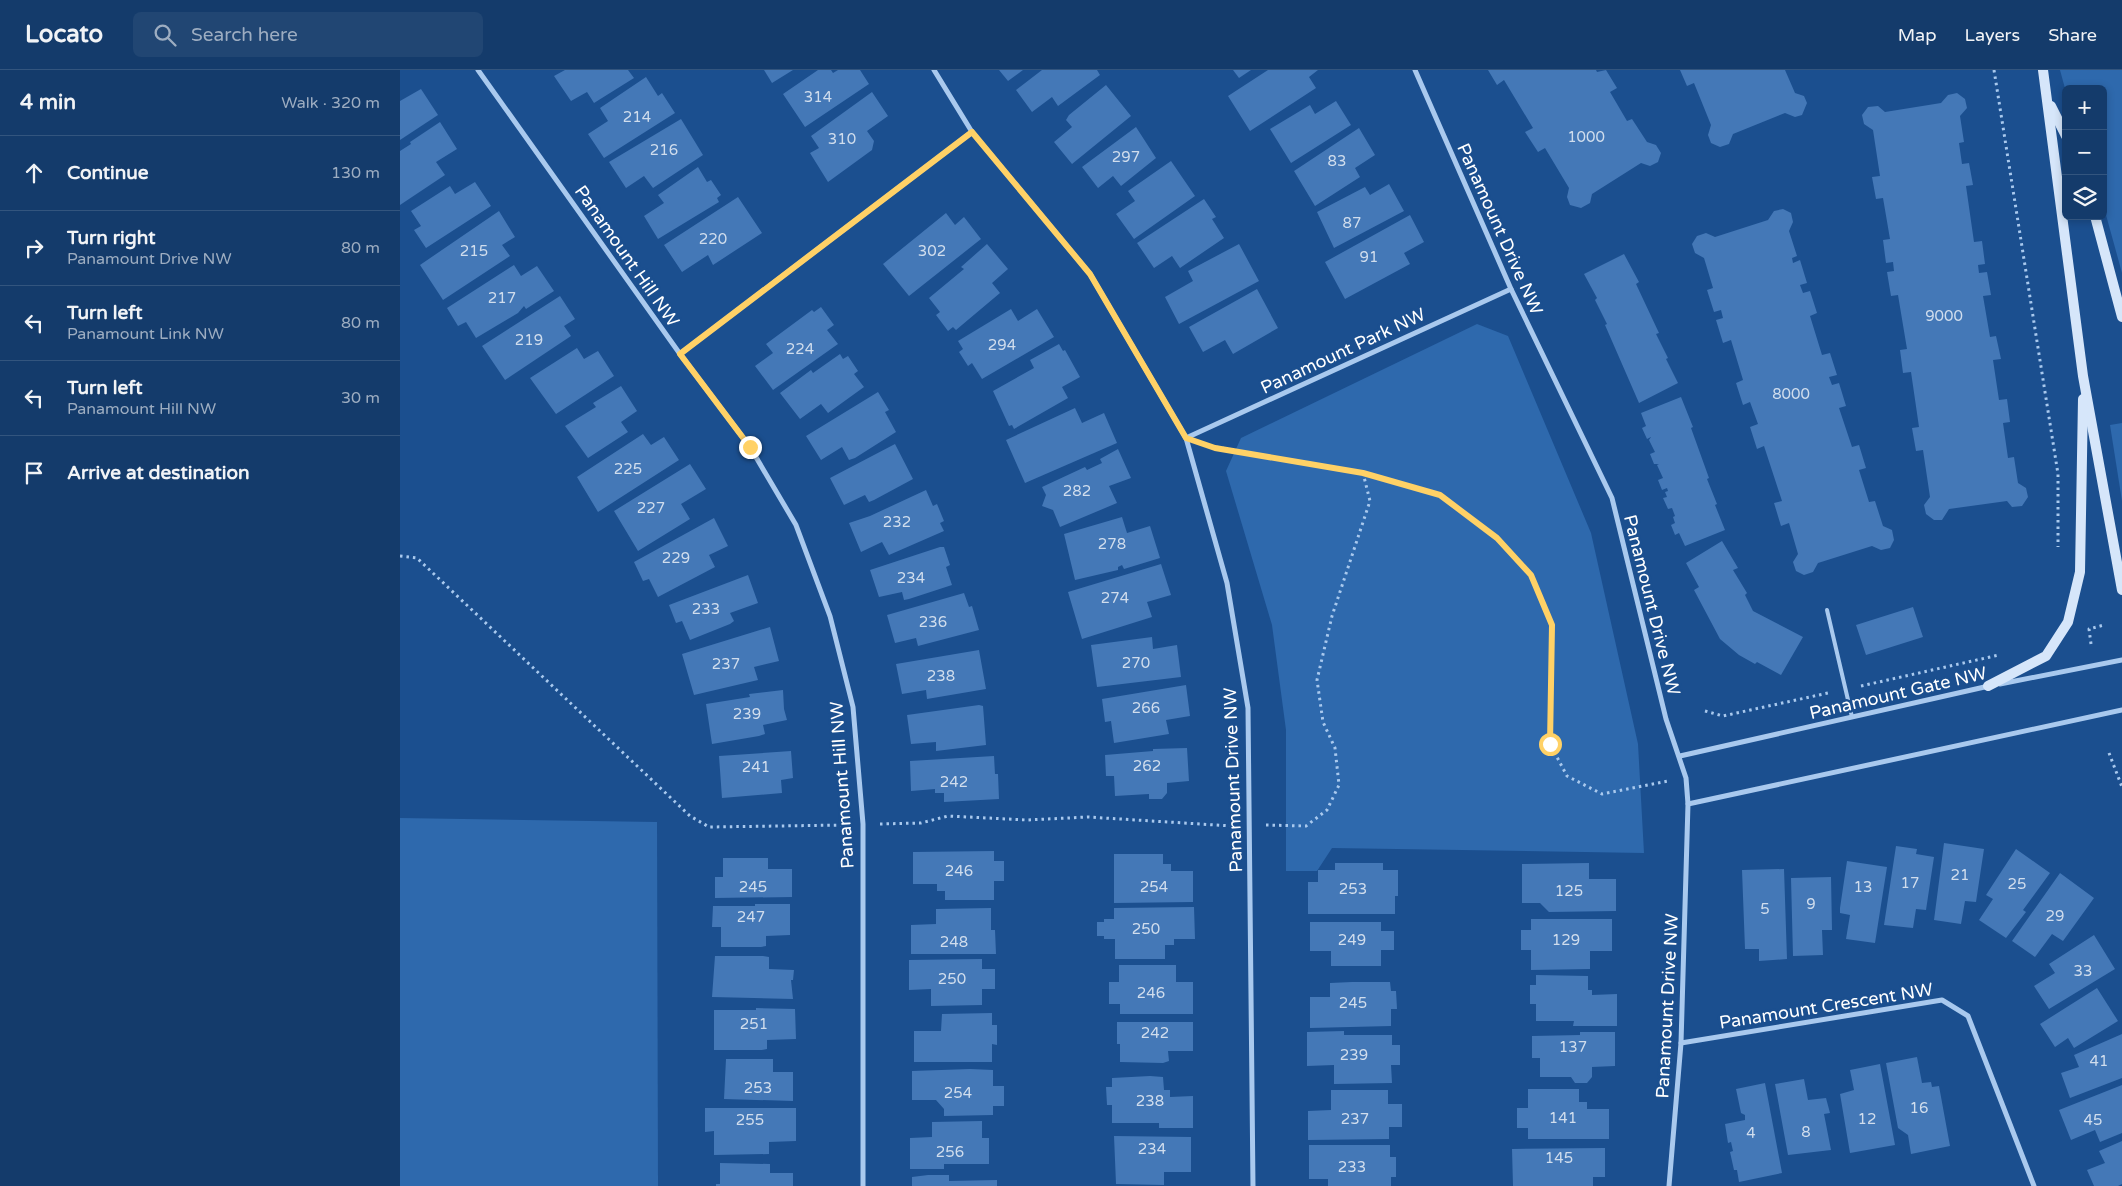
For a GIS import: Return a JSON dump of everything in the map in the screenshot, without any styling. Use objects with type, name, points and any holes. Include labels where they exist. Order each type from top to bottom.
[{"type":"main road","points":[[2043,70],[2083,376],[2122,590]]},
{"type":"main road","points":[[2047,98],[2063,130]]},
{"type":"main road","points":[[2096,220],[2122,317]]},
{"type":"main road","points":[[1988,686],[2046,656],[2068,622],[2080,572],[2083,376]]},
{"type":"street","name":"Panamount Hill NW","points":[[478,70],[680,354],[750,447],[796,525],[830,616],[853,707],[863,824],[863,1186]]},
{"type":"street","name":"Panamount Drive NW","points":[[934,70],[972,132],[1090,274],[1186,438],[1227,583],[1248,708],[1253,1186]]},
{"type":"street","name":"Panamount Drive NW","points":[[1415,70],[1511,289],[1612,498],[1666,719],[1686,778],[1688,804],[1681,1043],[1669,1186]]},
{"type":"street","points":[[680,354],[972,132]]},
{"type":"street","name":"Panamount Park NW","points":[[1186,438],[1511,289]]},
{"type":"street","name":"Panamount Gate NW","points":[[1680,756],[1988,686],[2122,660]]},
{"type":"street","points":[[1688,804],[2122,710]]},
{"type":"street","name":"Panamount Crescent NW","points":[[1681,1043],[1942,1000],[1968,1016],[2034,1186]]},
{"type":"lane","points":[[1827,610],[1852,717]]},
{"type":"path","points":[[1994,70],[2058,474],[2058,556]]},
{"type":"path","points":[[1186,438],[1215,448],[1363,473],[1440,495],[1497,538],[1531,575],[1552,625],[1550,744],[1568,776],[1602,794],[1686,778]]},
{"type":"path","points":[[400,556],[417,558],[690,816],[709,827],[921,823],[948,816],[1027,820],[1088,817],[1225,826],[1250,824],[1306,826],[1327,810],[1339,785],[1335,748],[1323,722],[1317,680],[1332,616],[1370,501],[1363,473]]},
{"type":"path","points":[[2091,644],[2088,629],[2104,625]]},
{"type":"path","points":[[1705,711],[1723,716],[2007,653]]},
{"type":"path","points":[[2109,753],[2122,787]]},
{"type":"shaded area","points":[[2060,70],[2122,70],[2122,273],[2107,219],[2107,85],[2064,85]]},
{"type":"shaded area","points":[[1477,324],[1508,336],[1591,533],[1638,744],[1644,853],[1332,848],[1317,871],[1286,871],[1286,730],[1272,625],[1226,471],[1241,438]]},
{"type":"shaded area","points":[[2122,423],[2122,501],[2110,425]]},
{"type":"shaded area","points":[[400,818],[657,822],[658,1186],[400,1186]]},
{"type":"building","points":[[565,70],[628,70],[634,78],[594,103],[587,92],[571,101],[554,76]]},
{"type":"building","points":[[764,70],[793,70],[772,83]]},
{"type":"building","points":[[818,70],[831,70],[833,73],[838,70],[860,70],[869,84],[805,127],[783,94]]},
{"type":"building","points":[[999,70],[1023,70],[1008,81]]},
{"type":"building","points":[[1042,70],[1097,70],[1100,75],[1058,106],[1052,97],[1032,112],[1016,90]]},
{"type":"building","points":[[1233,70],[1251,70],[1239,78]]},
{"type":"building","points":[[1268,70],[1318,70],[1309,77],[1316,88],[1250,131],[1228,96]]},
{"type":"building","points":[[1488,70],[1596,70],[1597,72],[1606,70],[1617,88],[1610,92],[1627,121],[1632,119],[1647,142],[1656,145],[1661,153],[1658,162],[1650,166],[1641,163],[1592,194],[1590,203],[1581,208],[1570,205],[1567,197],[1569,188],[1545,148],[1538,152],[1525,132],[1533,128],[1504,80],[1497,85]]},
{"type":"building","points":[[1680,70],[1785,70],[1795,93],[1804,96],[1807,103],[1802,115],[1795,117],[1785,113],[1733,134],[1729,144],[1720,147],[1711,143],[1708,135],[1711,125],[1694,83],[1687,86]]},
{"type":"building","points":[[646,77],[658,96],[662,93],[675,113],[604,158],[588,134],[608,121],[600,108]]},
{"type":"building","points":[[1106,85],[1131,116],[1072,164],[1054,142],[1072,127],[1066,120],[1069,115]]},
{"type":"building","points":[[421,89],[438,115],[400,140],[400,101]]},
{"type":"building","points":[[872,92],[888,116],[867,131],[874,141],[872,150],[828,182],[810,153],[819,148],[811,136]]},
{"type":"building","points":[[1957,93],[1965,99],[1967,108],[1960,116],[1964,142],[1959,143],[1962,164],[1969,163],[1973,185],[1966,186],[1974,242],[1982,241],[1985,264],[1978,265],[1979,273],[1987,272],[1991,295],[1983,296],[1990,337],[1996,336],[2001,359],[1993,360],[1999,400],[2007,399],[2010,422],[2003,423],[2008,458],[2014,457],[2018,483],[2026,488],[2028,497],[2022,506],[2012,507],[2007,501],[1949,509],[1942,520],[1934,520],[1926,514],[1924,505],[1930,497],[1923,450],[1916,451],[1912,428],[1919,427],[1911,372],[1903,373],[1900,350],[1907,349],[1898,295],[1891,296],[1887,272],[1894,271],[1893,262],[1886,263],[1883,240],[1890,239],[1883,198],[1876,199],[1872,177],[1880,176],[1873,130],[1864,124],[1862,115],[1868,107],[1878,106],[1885,112],[1941,103],[1948,95]]},
{"type":"building","points":[[1336,101],[1351,125],[1291,163],[1270,129],[1310,105],[1315,114]]},
{"type":"building","points":[[681,119],[703,155],[653,188],[644,176],[626,188],[609,162]]},
{"type":"building","points":[[440,122],[457,149],[436,162],[445,175],[400,205],[400,151]]},
{"type":"building","points":[[1136,127],[1156,158],[1121,186],[1113,176],[1098,188],[1082,167]]},
{"type":"building","points":[[1359,128],[1375,155],[1355,168],[1360,177],[1315,206],[1294,171]]},
{"type":"building","points":[[1171,161],[1195,196],[1134,239],[1116,214],[1135,201],[1128,191]]},
{"type":"building","points":[[698,167],[707,182],[711,180],[721,195],[717,198],[719,202],[658,239],[644,216],[664,203],[658,195]]},
{"type":"building","points":[[475,182],[491,206],[426,248],[414,230],[421,226],[411,211],[450,186],[455,194]]},
{"type":"building","points":[[1389,184],[1404,211],[1334,248],[1317,212],[1365,187],[1370,195]]},
{"type":"building","points":[[738,197],[762,233],[713,265],[708,255],[682,272],[664,245]]},
{"type":"building","points":[[1204,199],[1216,217],[1212,219],[1224,238],[1180,268],[1172,256],[1154,268],[1137,243]]},
{"type":"building","points":[[1783,209],[1791,213],[1793,222],[1789,231],[1797,256],[1792,258],[1793,263],[1800,260],[1807,283],[1800,285],[1803,293],[1810,291],[1817,313],[1810,316],[1822,355],[1830,353],[1837,375],[1829,377],[1832,385],[1839,383],[1846,406],[1839,408],[1852,447],[1859,445],[1866,468],[1859,470],[1869,502],[1875,501],[1883,526],[1892,530],[1894,540],[1890,548],[1881,550],[1872,546],[1818,563],[1813,572],[1804,575],[1796,571],[1793,562],[1798,554],[1789,523],[1781,526],[1774,503],[1782,501],[1764,446],[1757,449],[1750,427],[1758,424],[1750,402],[1743,405],[1736,383],[1743,380],[1731,340],[1723,343],[1716,320],[1723,318],[1721,310],[1714,312],[1707,290],[1713,288],[1704,258],[1695,253],[1692,244],[1697,236],[1706,233],[1715,237],[1768,220],[1774,211]]},
{"type":"building","points":[[499,211],[515,237],[502,245],[510,256],[443,300],[420,265]]},
{"type":"building","points":[[946,213],[955,225],[964,217],[981,239],[909,296],[883,264]]},
{"type":"building","points":[[1410,215],[1424,242],[1404,253],[1410,264],[1345,299],[1325,262]]},
{"type":"building","points":[[987,244],[1008,269],[992,283],[1000,293],[956,330],[953,327],[948,331],[936,315],[940,312],[929,298],[964,269],[961,267]]},
{"type":"building","points":[[1239,244],[1259,281],[1179,324],[1165,297],[1193,281],[1188,271]]},
{"type":"building","points":[[1624,254],[1639,282],[1636,284],[1659,333],[1656,334],[1678,383],[1639,403],[1605,325],[1607,324],[1595,300],[1597,298],[1584,274]]},
{"type":"building","points":[[514,265],[521,276],[537,266],[554,291],[526,309],[524,306],[518,313],[476,338],[466,322],[458,326],[447,308]]},
{"type":"building","points":[[1257,289],[1278,328],[1233,354],[1225,340],[1203,352],[1189,327]]},
{"type":"building","points":[[560,296],[575,319],[564,326],[571,336],[505,380],[482,346]]},
{"type":"building","points":[[821,307],[834,325],[827,330],[838,344],[773,390],[755,366],[773,353],[766,344],[812,310],[814,312]]},
{"type":"building","points":[[1011,309],[1018,321],[1037,309],[1054,337],[982,379],[972,363],[968,366],[959,352],[963,349],[958,341]]},
{"type":"building","points":[[1059,344],[1063,351],[1065,350],[1080,377],[1062,387],[1068,398],[1014,429],[1012,425],[1009,426],[993,391],[1034,368],[1030,360]]},
{"type":"building","points":[[577,348],[584,359],[598,351],[614,376],[556,414],[530,378]]},
{"type":"building","points":[[840,354],[843,359],[848,356],[858,371],[854,374],[864,387],[828,413],[821,404],[800,419],[780,393],[811,370],[813,373]]},
{"type":"building","points":[[621,386],[637,411],[621,422],[628,432],[588,458],[565,426],[596,407],[593,403]]},
{"type":"building","points":[[878,392],[889,410],[885,412],[896,432],[855,458],[849,460],[842,447],[821,460],[806,436]]},
{"type":"building","points":[[1681,397],[1693,427],[1691,428],[1709,478],[1707,479],[1717,504],[1715,505],[1725,530],[1685,546],[1679,533],[1675,535],[1671,525],[1675,523],[1673,517],[1675,516],[1672,508],[1668,509],[1663,498],[1667,497],[1665,492],[1668,491],[1667,488],[1662,490],[1658,480],[1663,478],[1657,465],[1659,464],[1654,464],[1650,454],[1655,452],[1649,440],[1651,437],[1647,439],[1642,428],[1646,426],[1641,413]]},
{"type":"building","points":[[1075,408],[1082,423],[1104,413],[1117,443],[1025,483],[1006,440]]},
{"type":"building","points":[[643,434],[651,445],[664,437],[679,460],[598,512],[577,477]]},
{"type":"building","points":[[895,444],[913,479],[869,502],[865,495],[844,505],[830,478]]},
{"type":"building","points":[[1118,449],[1131,478],[1109,486],[1117,503],[1060,527],[1053,510],[1042,506],[1046,495],[1042,487],[1085,467],[1087,470],[1102,463],[1100,459]]},
{"type":"building","points":[[690,464],[706,489],[681,504],[690,519],[638,551],[614,511]]},
{"type":"building","points":[[926,490],[933,506],[937,504],[944,521],[940,523],[944,531],[889,555],[882,542],[861,552],[849,523],[870,516]]},
{"type":"building","points":[[1122,517],[1127,533],[1150,526],[1160,558],[1124,569],[1122,565],[1118,567],[1118,570],[1075,580],[1064,534]]},
{"type":"building","points":[[714,518],[728,546],[709,555],[715,567],[658,597],[649,579],[643,581],[634,562]]},
{"type":"building","points":[[1722,541],[1738,568],[1733,570],[1747,593],[1745,595],[1753,611],[1803,637],[1781,675],[1739,655],[1720,639],[1694,590],[1699,587],[1686,563]]},
{"type":"building","points":[[944,547],[950,565],[946,567],[952,585],[904,600],[902,592],[879,597],[870,570]]},
{"type":"building","points":[[1161,564],[1171,595],[1147,602],[1152,617],[1082,639],[1068,592]]},
{"type":"building","points":[[748,575],[758,603],[730,613],[734,621],[730,624],[690,640],[682,621],[676,623],[669,605]]},
{"type":"building","points":[[964,593],[969,607],[972,606],[979,630],[918,646],[916,638],[895,643],[887,615]]},
{"type":"building","points":[[1913,607],[1923,637],[1866,655],[1856,625]]},
{"type":"building","points":[[770,627],[779,661],[754,667],[758,680],[694,695],[682,654]]},
{"type":"building","points":[[1152,637],[1153,649],[1177,645],[1181,677],[1097,687],[1091,645]]},
{"type":"building","points":[[979,650],[986,689],[927,699],[926,690],[902,694],[896,664]]},
{"type":"building","points":[[1186,685],[1190,716],[1166,720],[1169,734],[1114,743],[1111,721],[1105,722],[1102,699]]},
{"type":"building","points":[[783,690],[784,709],[787,720],[763,725],[765,734],[759,736],[712,744],[706,704],[750,697],[749,694]]},
{"type":"building","points":[[983,706],[986,745],[936,751],[936,742],[911,744],[907,715]]},
{"type":"building","points":[[1187,748],[1189,781],[1167,783],[1167,793],[1162,799],[1149,799],[1149,794],[1115,796],[1114,776],[1106,776],[1105,755],[1153,751],[1153,749]]},
{"type":"building","points":[[791,751],[793,778],[781,780],[782,793],[722,798],[719,756]]},
{"type":"building","points":[[994,756],[995,774],[998,774],[999,799],[944,802],[944,793],[935,793],[935,789],[911,791],[910,761]]},
{"type":"building","points":[[1944,843],[1984,849],[1976,902],[1965,901],[1961,924],[1934,920]]},
{"type":"building","points":[[1896,846],[1917,849],[1916,854],[1934,857],[1926,910],[1916,909],[1913,928],[1884,925]]},
{"type":"building","points":[[2016,849],[2050,873],[2023,910],[2026,912],[2006,938],[1979,920],[1993,899],[1986,895]]},
{"type":"building","points":[[994,851],[994,861],[1004,861],[1004,881],[994,881],[994,900],[945,900],[945,891],[937,891],[937,884],[913,884],[913,852]]},
{"type":"building","points":[[1114,854],[1163,854],[1163,864],[1171,864],[1171,871],[1193,871],[1193,902],[1114,903]]},
{"type":"building","points":[[723,858],[768,858],[768,869],[792,869],[792,897],[715,898],[715,877],[723,877]]},
{"type":"building","points":[[1847,861],[1887,867],[1875,943],[1846,939],[1850,915],[1840,913],[1840,908]]},
{"type":"building","points":[[1335,863],[1383,863],[1383,870],[1398,870],[1398,896],[1395,896],[1395,914],[1308,914],[1308,882],[1318,882],[1318,870],[1335,870]]},
{"type":"building","points":[[1589,863],[1589,879],[1616,879],[1616,911],[1549,912],[1540,903],[1522,903],[1522,864]]},
{"type":"building","points":[[1784,869],[1787,959],[1759,961],[1759,949],[1745,949],[1742,870]]},
{"type":"building","points":[[2060,873],[2094,898],[2063,941],[2052,934],[2035,957],[2012,941]]},
{"type":"building","points":[[1831,877],[1832,930],[1822,930],[1823,955],[1793,956],[1791,878]]},
{"type":"building","points":[[755,904],[790,904],[790,935],[766,936],[766,946],[761,947],[721,947],[721,927],[712,927],[713,906],[755,906]]},
{"type":"building","points":[[1194,907],[1195,939],[1174,939],[1174,945],[1165,945],[1165,959],[1115,959],[1115,939],[1104,939],[1104,936],[1097,936],[1097,922],[1104,922],[1104,919],[1114,919],[1114,908]]},
{"type":"building","points":[[991,908],[991,930],[995,930],[996,954],[911,954],[911,925],[936,924],[936,909]]},
{"type":"building","points":[[1531,919],[1612,919],[1612,951],[1590,951],[1590,969],[1531,970],[1531,950],[1521,950],[1521,930],[1531,930]]},
{"type":"building","points":[[1310,922],[1381,922],[1381,931],[1394,931],[1394,950],[1381,950],[1381,966],[1331,966],[1331,951],[1310,951]]},
{"type":"building","points":[[2094,935],[2115,969],[2049,1009],[2034,986],[2055,973],[2049,964]]},
{"type":"building","points":[[715,956],[769,957],[769,969],[794,970],[793,980],[791,980],[793,999],[712,997]]},
{"type":"building","points":[[982,959],[982,969],[995,969],[995,989],[982,989],[982,1005],[931,1006],[931,989],[909,990],[909,960]]},
{"type":"building","points":[[1119,965],[1176,965],[1176,982],[1193,982],[1193,1014],[1120,1014],[1120,1004],[1109,1004],[1109,982],[1119,982]]},
{"type":"building","points":[[1536,975],[1588,976],[1588,990],[1592,990],[1592,995],[1617,994],[1617,1026],[1573,1026],[1574,1021],[1536,1021],[1536,1004],[1530,1004],[1530,985],[1536,985]]},
{"type":"building","points":[[1390,982],[1391,991],[1396,991],[1397,1009],[1391,1009],[1391,1026],[1310,1028],[1310,997],[1330,997],[1330,983]]},
{"type":"building","points":[[2097,988],[2118,1021],[2074,1048],[2068,1038],[2055,1047],[2040,1024]]},
{"type":"building","points":[[756,1008],[795,1009],[796,1039],[767,1040],[767,1049],[762,1050],[714,1050],[714,1010],[756,1010]]},
{"type":"building","points":[[992,1013],[992,1025],[997,1025],[997,1045],[992,1044],[992,1062],[914,1062],[914,1031],[941,1031],[942,1014]]},
{"type":"building","points":[[1117,1022],[1193,1022],[1193,1051],[1168,1051],[1169,1061],[1163,1063],[1120,1062],[1120,1044],[1117,1044]]},
{"type":"building","points":[[1344,1031],[1344,1035],[1392,1035],[1392,1045],[1400,1045],[1400,1065],[1391,1065],[1392,1083],[1334,1084],[1334,1065],[1307,1066],[1307,1032]]},
{"type":"building","points":[[1580,1032],[1615,1032],[1615,1066],[1592,1067],[1592,1077],[1587,1083],[1575,1083],[1571,1077],[1540,1077],[1540,1058],[1532,1058],[1532,1036],[1580,1035]]},
{"type":"building","points":[[2122,1034],[2122,1078],[2070,1098],[2061,1073],[2079,1067],[2074,1055]]},
{"type":"building","points":[[1917,1057],[1922,1083],[1931,1082],[1932,1087],[1939,1086],[1950,1146],[1911,1154],[1908,1135],[1898,1128],[1886,1063]]},
{"type":"building","points":[[726,1059],[773,1059],[773,1072],[793,1072],[793,1101],[724,1099]]},
{"type":"building","points":[[1880,1064],[1895,1145],[1850,1153],[1840,1094],[1854,1090],[1850,1070]]},
{"type":"building","points":[[993,1070],[993,1086],[1004,1086],[1004,1106],[993,1106],[993,1115],[944,1116],[944,1109],[936,1100],[912,1100],[912,1071]]},
{"type":"building","points":[[1163,1077],[1164,1090],[1170,1090],[1170,1097],[1193,1096],[1193,1128],[1159,1128],[1159,1123],[1112,1123],[1112,1105],[1107,1105],[1106,1087],[1112,1087],[1112,1078]]},
{"type":"building","points":[[1804,1079],[1808,1100],[1826,1098],[1830,1113],[1824,1114],[1831,1150],[1788,1155],[1775,1084]]},
{"type":"building","points":[[1765,1083],[1782,1173],[1739,1182],[1737,1170],[1734,1170],[1730,1152],[1733,1151],[1731,1142],[1728,1143],[1725,1124],[1745,1120],[1745,1115],[1741,1113],[1736,1089]]},
{"type":"building","points":[[2122,1085],[2122,1133],[2100,1142],[2095,1130],[2071,1140],[2059,1110]]},
{"type":"building","points":[[1528,1089],[1579,1089],[1579,1102],[1587,1102],[1587,1109],[1609,1109],[1609,1139],[1528,1139],[1528,1128],[1517,1128],[1517,1108],[1528,1108]]},
{"type":"building","points":[[1331,1090],[1388,1090],[1388,1104],[1402,1104],[1402,1127],[1389,1127],[1389,1139],[1308,1140],[1308,1111],[1331,1110]]},
{"type":"building","points":[[705,1108],[796,1108],[796,1141],[769,1142],[769,1154],[714,1155],[714,1131],[705,1132]]},
{"type":"building","points":[[982,1121],[982,1138],[989,1138],[989,1164],[944,1164],[944,1169],[910,1169],[910,1138],[932,1137],[932,1122]]},
{"type":"building","points":[[1114,1136],[1191,1137],[1191,1172],[1164,1172],[1164,1185],[1116,1184]]},
{"type":"building","points":[[2122,1141],[2122,1184],[2118,1186],[2094,1186],[2087,1170],[2105,1163],[2099,1151]]},
{"type":"building","points":[[1309,1145],[1390,1145],[1390,1157],[1396,1157],[1396,1177],[1391,1177],[1391,1186],[1328,1186],[1328,1179],[1309,1179]]},
{"type":"building","points":[[1605,1148],[1605,1177],[1593,1177],[1593,1186],[1513,1186],[1512,1149]]},
{"type":"building","points":[[720,1163],[770,1164],[770,1173],[793,1173],[793,1186],[716,1186],[716,1184],[720,1184]]},
{"type":"building","points":[[949,1175],[949,1181],[997,1180],[997,1186],[912,1186],[912,1177]]},
{"type":"route","points":[[750,447],[680,354],[972,132],[1090,274],[1186,438],[1215,448],[1363,473],[1440,495],[1497,538],[1531,575],[1552,625],[1550,744]]}]
